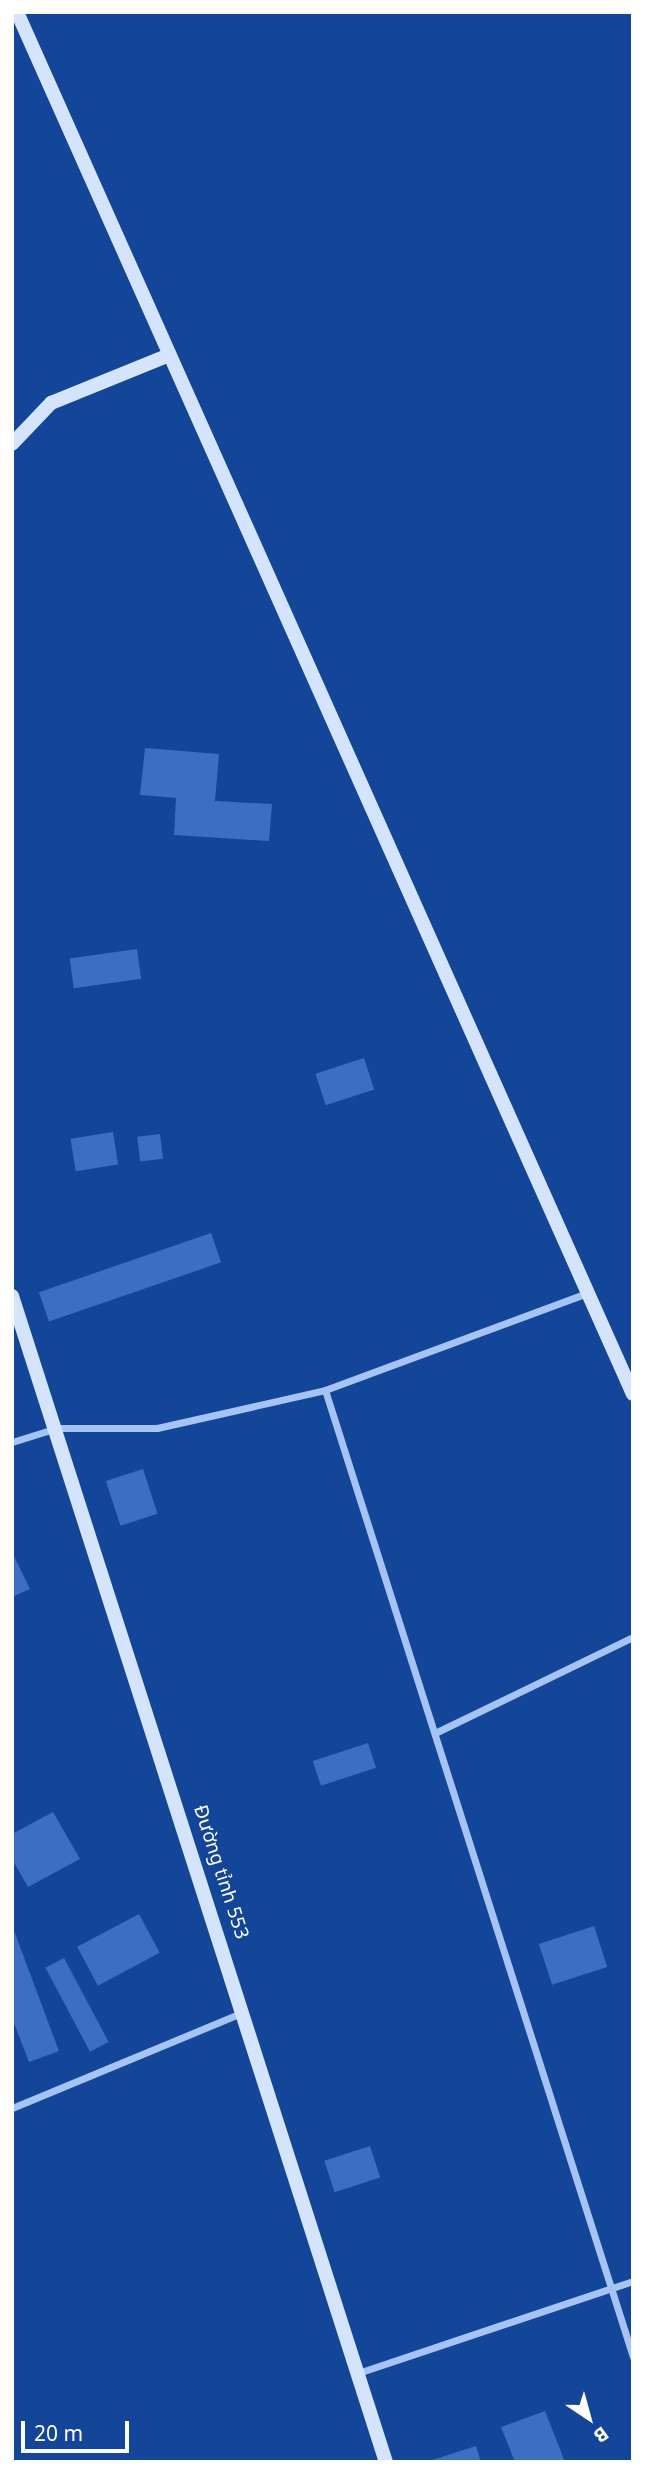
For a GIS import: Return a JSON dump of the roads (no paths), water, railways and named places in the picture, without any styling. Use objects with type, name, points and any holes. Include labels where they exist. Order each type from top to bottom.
[{"type":"main road","points":[[17,12],[167,356],[585,1294],[633,1394]]},
{"type":"main road","points":[[12,444],[51,403],[167,356]]},
{"type":"main road","name":"Đường tỉnh 553","points":[[12,1296],[245,2011],[386,2462]]},
{"type":"street","points":[[12,1442],[57,1428],[157,1428],[324,1390],[585,1294]]},
{"type":"street","points":[[324,1390],[437,1732],[633,2357]]},
{"type":"street","points":[[437,1732],[633,1637]]},
{"type":"street","points":[[12,2108],[245,2011]]},
{"type":"street","points":[[358,2373],[633,2281]]}]
